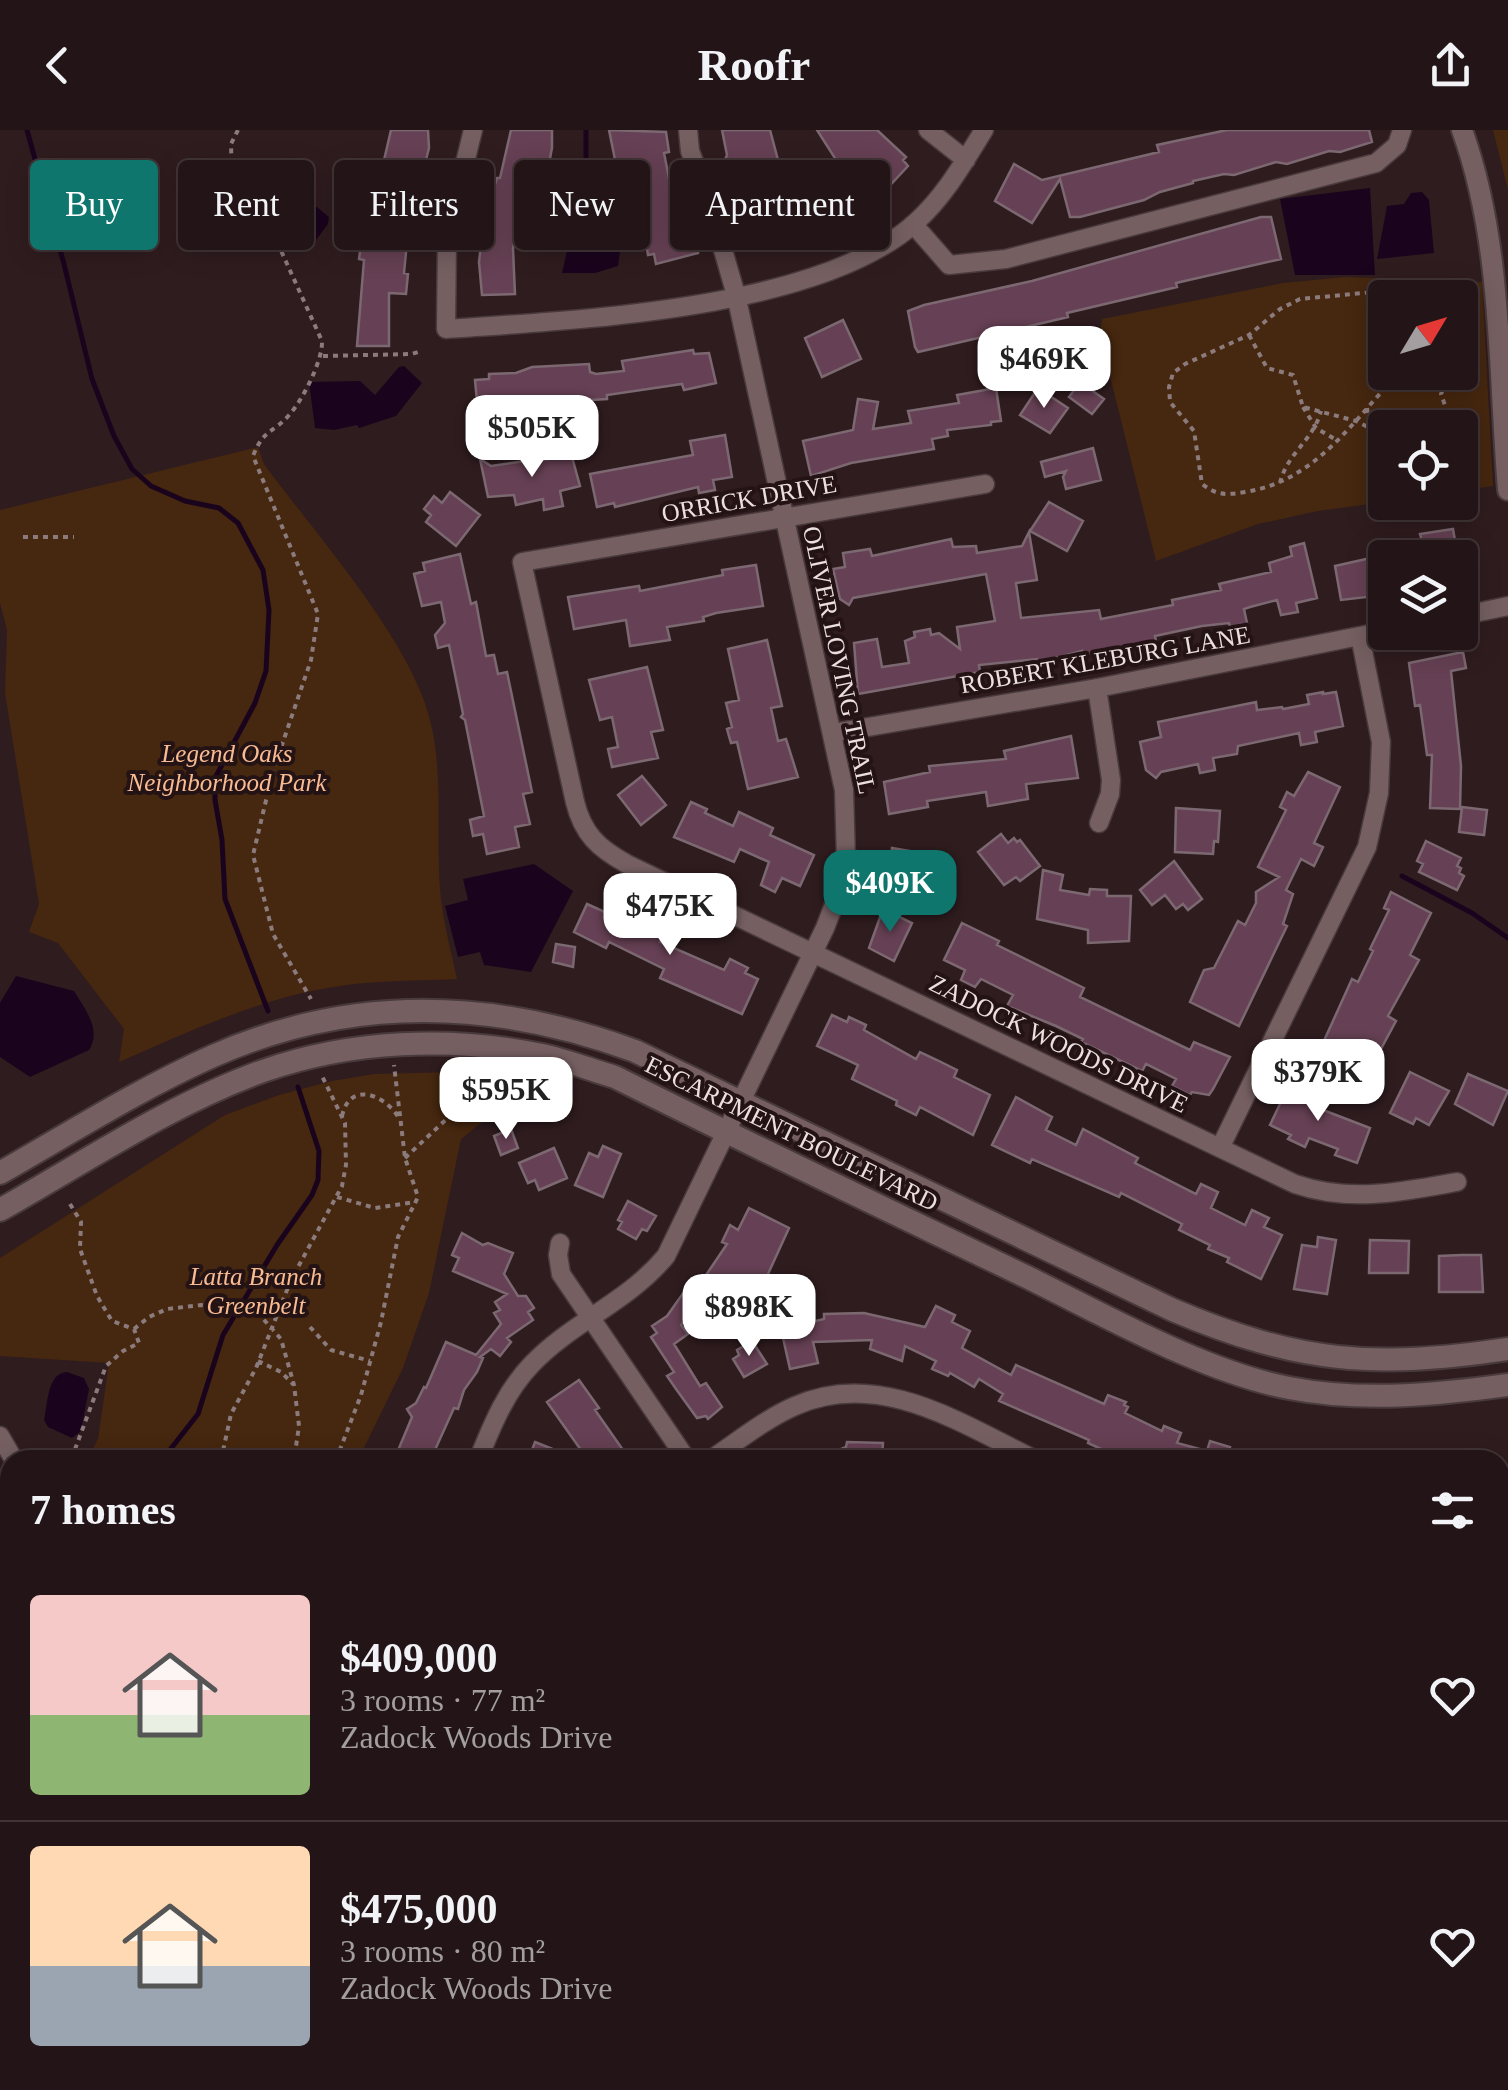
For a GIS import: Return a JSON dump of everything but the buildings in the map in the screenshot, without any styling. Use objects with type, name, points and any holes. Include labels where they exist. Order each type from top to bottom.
[{"type":"main road","name":"ESCARPMENT BOULEVARD","points":[[0,1173],[158,1083],[216,1054],[260,1038],[366,1013],[428,1009],[488,1013],[544,1022],[635,1051],[1227,1333],[1289,1351],[1344,1360],[1446,1358],[1508,1349]]},
{"type":"main road","name":"ESCARPMENT BOULEVARD","points":[[0,1210],[234,1082],[289,1063],[411,1043],[474,1046],[542,1056],[615,1077],[1089,1307],[1234,1372],[1288,1388],[1368,1395],[1429,1394],[1508,1385]]},
{"type":"main road","points":[[1089,1307],[1103,1276]]},
{"type":"main road","points":[[1368,1395],[1370,1360]]},
{"type":"street","points":[[472,130],[448,236],[446,329],[590,319],[736,295],[847,266],[914,224],[932,206],[984,130]]},
{"type":"street","name":"OLIVER LOVING TRAIL","points":[[482,1450],[518,1380],[547,1350],[645,1280],[666,1256],[835,902],[847,841],[844,790],[833,733],[736,295],[690,151],[688,130]]},
{"type":"street","points":[[928,130],[966,160]]},
{"type":"street","points":[[914,224],[949,265],[1006,259],[1376,163],[1397,145],[1402,130]]},
{"type":"street","points":[[1462,130],[1488,242],[1508,490]]},
{"type":"street","name":"ORRICK DRIVE","points":[[522,562],[985,484]]},
{"type":"street","name":"ZADOCK WOODS DRIVE","points":[[522,562],[575,802],[590,838],[604,852],[1295,1184],[1332,1194],[1376,1196],[1457,1182]]},
{"type":"street","points":[[1478,612],[1508,606]]},
{"type":"street","name":"ROBERT KLEBURG LANE","points":[[833,733],[1097,688],[1368,634]]},
{"type":"street","points":[[1220,1148],[1367,846],[1380,793],[1381,742],[1360,636]]},
{"type":"street","points":[[1097,688],[1111,780],[1099,823]]},
{"type":"street","points":[[560,1242],[561,1274],[680,1450]]},
{"type":"street","points":[[726,1450],[796,1405],[853,1392],[910,1402],[1014,1450]]},
{"type":"path","points":[[238,130],[231,144],[232,178],[250,216],[278,244],[317,326],[323,356],[290,414],[261,436],[253,456],[318,614],[312,660],[274,770],[254,854],[273,934],[311,999]]},
{"type":"path","points":[[1368,292],[1300,298],[1249,335],[1173,373],[1170,402],[1194,431],[1202,484],[1227,496],[1280,483],[1321,458],[1383,390]]},
{"type":"path","points":[[1249,335],[1267,368],[1292,375],[1302,406],[1316,428],[1339,442]]},
{"type":"path","points":[[323,356],[421,351]]},
{"type":"path","points":[[1302,406],[1368,427]]},
{"type":"path","points":[[1366,408],[1368,418]]},
{"type":"path","points":[[1280,483],[1290,456],[1316,428],[1321,412]]},
{"type":"path","points":[[24,537],[74,537]]},
{"type":"path","points":[[340,1450],[361,1395],[398,1237],[417,1202],[417,1188],[405,1158],[394,1065]]},
{"type":"path","points":[[405,1158],[454,1112],[470,1082],[485,1068]]},
{"type":"path","points":[[224,1450],[232,1414],[270,1326],[338,1197],[346,1165],[346,1136],[342,1116],[322,1076]]},
{"type":"path","points":[[336,1103],[362,1094],[376,1095],[385,1100],[400,1121]]},
{"type":"path","points":[[342,1116],[348,1102]]},
{"type":"path","points":[[338,1197],[375,1208],[417,1202]]},
{"type":"path","points":[[70,1204],[80,1222],[80,1249],[97,1296],[112,1322],[134,1330],[139,1343],[106,1366],[75,1450]]},
{"type":"path","points":[[134,1330],[158,1311],[201,1305],[257,1312],[287,1352],[299,1426],[295,1450]]},
{"type":"path","points":[[310,1326],[331,1350],[370,1360]]},
{"type":"path","points":[[258,1361],[281,1372],[294,1384]]},
{"type":"green space","points":[[1493,130],[1508,130],[1508,190]]},
{"type":"green space","points":[[1345,277],[1427,280],[1368,280],[1368,390],[1478,390],[1478,282],[1482,282],[1493,486],[1478,488],[1478,410],[1368,410],[1368,504],[1258,524],[1156,561],[1100,336],[1102,319],[1283,283]]},
{"type":"green space","name":"Legend Oaks Neighborhood Park","points":[[258,447],[264,464],[385,626],[422,696],[435,748],[440,889],[457,979],[369,983],[311,991],[227,1016],[119,1062],[124,1029],[58,943],[29,932],[39,904],[5,693],[7,630],[0,603],[0,510]]},
{"type":"green space","name":"Latta Branch Greenbelt","points":[[453,1072],[529,1085],[461,1139],[429,1293],[403,1368],[363,1450],[92,1450],[98,1439],[109,1363],[0,1356],[0,1258],[225,1115],[279,1095],[374,1074]]},
{"type":"shaded area","points":[[1370,188],[1375,275],[1295,275],[1280,199]]},
{"type":"shaded area","points":[[1422,192],[1429,200],[1434,253],[1377,259],[1387,206],[1404,204],[1411,193]]},
{"type":"shaded area","points":[[314,205],[329,217],[314,243]]},
{"type":"shaded area","points":[[567,250],[620,251],[618,266],[595,273],[562,273]]},
{"type":"shaded area","points":[[404,366],[422,383],[396,416],[359,428],[315,428],[309,382],[360,381],[375,395]]},
{"type":"shaded area","points":[[534,864],[573,891],[531,972],[484,965],[480,952],[458,957],[445,906],[468,900],[463,879]]},
{"type":"shaded area","points":[[16,976],[74,991],[93,1027],[89,1050],[30,1077],[0,1057],[0,1003]]},
{"type":"shaded area","points":[[67,1372],[84,1378],[89,1389],[81,1431],[72,1438],[48,1427],[44,1420],[52,1383]]},
{"type":"waterway","points":[[27,130],[92,379],[114,436],[132,469],[151,486],[185,501],[219,508],[238,523],[263,570],[269,610],[266,671],[255,703],[215,778],[215,800],[225,899],[268,1011]]},
{"type":"waterway","points":[[586,130],[586,160]]},
{"type":"waterway","points":[[1402,876],[1472,913],[1508,938]]},
{"type":"waterway","points":[[170,1450],[198,1414],[223,1335],[318,1180],[319,1151],[298,1087]]}]
